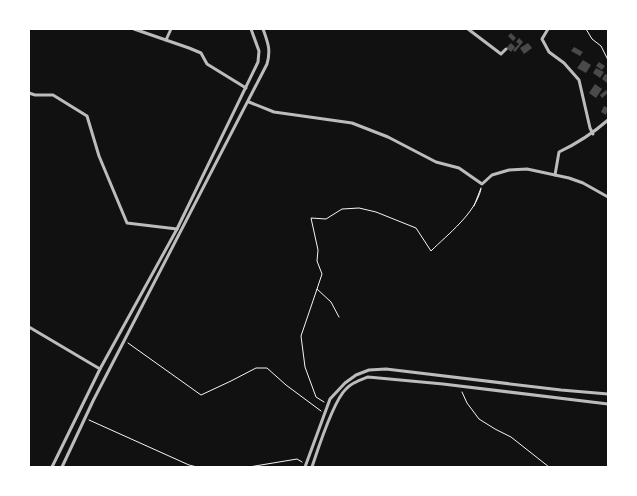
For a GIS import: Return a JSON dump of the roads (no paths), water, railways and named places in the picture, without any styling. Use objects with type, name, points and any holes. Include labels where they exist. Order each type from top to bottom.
[{"type":"street","points":[[134,29],[201,54],[207,64],[246,88]]},
{"type":"street","points":[[166,40],[171,29]]},
{"type":"street","points":[[52,467],[100,369],[178,228],[258,62],[259,51],[251,29]]},
{"type":"street","points":[[62,467],[124,341],[249,102],[267,64],[269,45],[264,29]]},
{"type":"street","points":[[468,29],[501,54],[506,49]]},
{"type":"street","points":[[548,29],[542,39],[548,52],[564,63],[579,80],[590,128],[593,134]]},
{"type":"street","points":[[29,93],[35,95],[53,95],[87,116],[99,156],[127,223],[178,228]]},
{"type":"street","points":[[249,102],[274,112],[352,123],[388,137],[436,162],[459,168],[482,184],[492,175],[509,170],[527,169],[569,178],[608,198]]},
{"type":"street","points":[[555,175],[559,152],[593,134],[608,120]]},
{"type":"street","points":[[29,327],[100,369]]},
{"type":"street","points":[[306,465],[330,399],[345,383],[356,375],[369,370],[386,369],[561,390],[608,394]]},
{"type":"street","points":[[312,467],[323,435],[345,389],[357,381],[368,377],[459,386],[608,404]]}]
